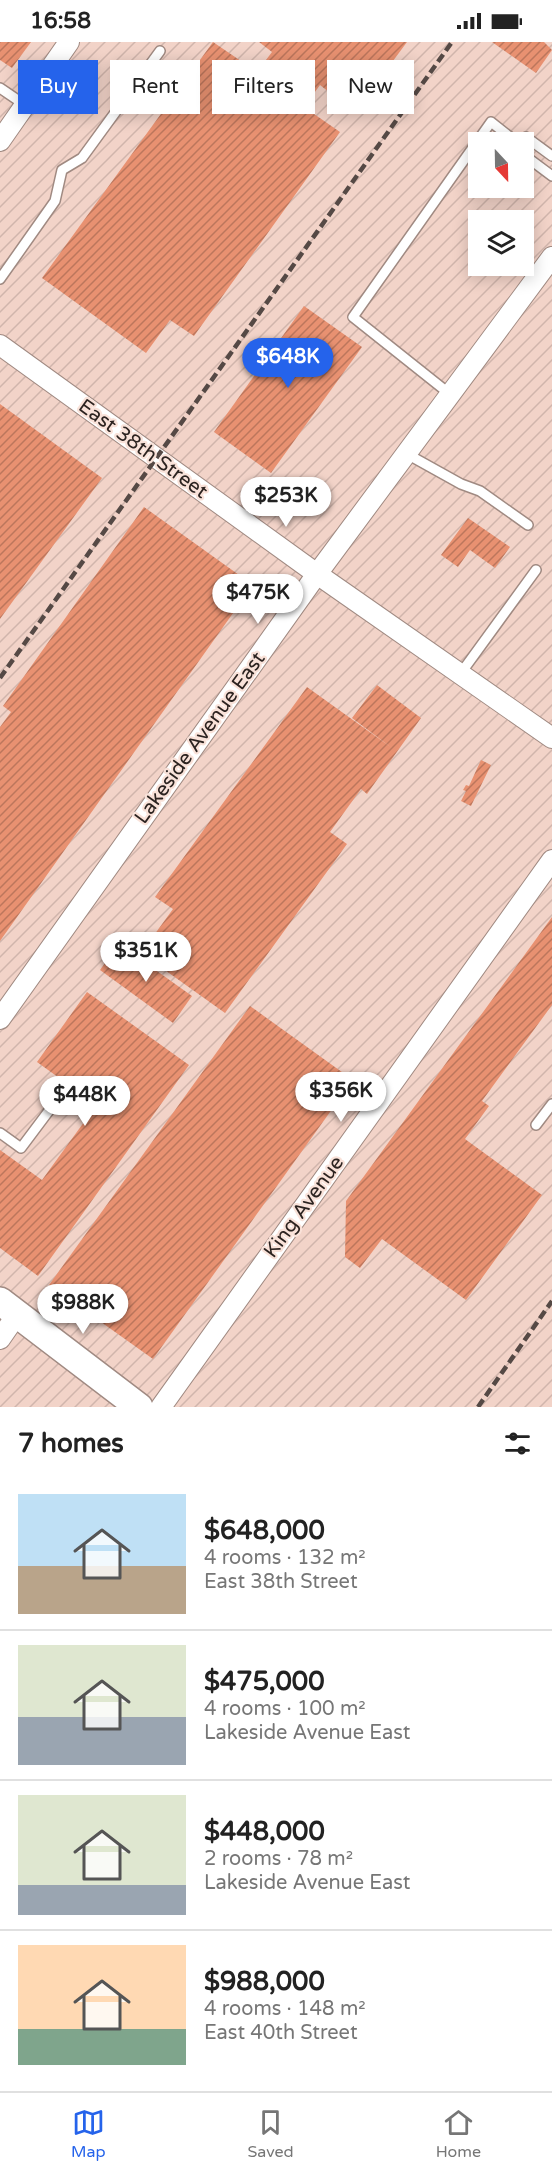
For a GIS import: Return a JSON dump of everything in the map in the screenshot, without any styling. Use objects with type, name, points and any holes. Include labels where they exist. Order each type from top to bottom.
[{"type":"street","points":[[56,60],[69,42]]},
{"type":"street","points":[[0,141],[19,114]]},
{"type":"street","name":"Lakeside Avenue East","points":[[0,1019],[317,574],[552,257]]},
{"type":"street","name":"East 38th Street","points":[[0,345],[317,574],[552,738]]},
{"type":"street","name":"King Avenue","points":[[162,1407],[552,860]]},
{"type":"street","points":[[0,1339],[9,1307],[129,1404]]},
{"type":"lane","points":[[0,279],[55,201],[62,170],[82,158],[159,51]]},
{"type":"lane","points":[[0,88],[18,100]]},
{"type":"lane","points":[[484,132],[491,122],[503,132]]},
{"type":"lane","points":[[534,143],[552,156]]},
{"type":"lane","points":[[451,395],[353,317],[468,154]]},
{"type":"lane","points":[[534,162],[552,176]]},
{"type":"lane","points":[[407,454],[460,484],[480,491],[528,525]]},
{"type":"lane","points":[[461,673],[536,570]]},
{"type":"lane","points":[[0,1133],[21,1148],[63,1092]]},
{"type":"lane","points":[[536,1125],[552,1104]]},
{"type":"shaded area","points":[[0,42],[552,42],[552,1407],[0,1407]]},
{"type":"building","points":[[0,42],[31,42],[12,68],[0,60]]},
{"type":"building","points":[[213,42],[239,60],[212,60],[212,114],[314,114],[340,132],[194,336],[170,320],[146,353],[42,278],[161,114],[200,114],[200,60]]},
{"type":"building","points":[[259,42],[407,42],[394,60],[327,60],[327,91],[320,85],[315,92],[315,60],[266,60],[272,52]]},
{"type":"building","points":[[492,42],[544,42],[552,50],[536,73]]},
{"type":"building","points":[[304,306],[362,347],[271,473],[214,432]]},
{"type":"building","points":[[0,404],[102,478],[0,619]]},
{"type":"building","points":[[144,507],[253,585],[0,941],[0,727],[11,712],[3,706]]},
{"type":"building","points":[[468,518],[510,547],[495,568],[470,550],[458,567],[441,555]]},
{"type":"building","points":[[377,685],[421,718],[367,794],[361,789],[330,832],[347,844],[225,1013],[141,953],[173,909],[155,897],[307,687],[392,748],[352,718]]},
{"type":"building","points":[[481,760],[491,765],[471,806],[461,801],[466,791],[463,790],[466,785],[469,786]]},
{"type":"building","points":[[552,917],[552,1005],[482,1101],[489,1106],[465,1139],[542,1195],[466,1300],[382,1239],[360,1268],[345,1257],[346,1201]]},
{"type":"building","points":[[119,944],[192,996],[173,1023],[100,970]]},
{"type":"building","points":[[87,992],[189,1065],[38,1276],[0,1248],[0,1150],[42,1180],[100,1100],[83,1088],[80,1093],[37,1062]]},
{"type":"building","points":[[250,1006],[353,1080],[153,1359],[49,1285]]},
{"type":"railway","points":[[0,678],[452,42]]},
{"type":"railway","points":[[478,1407],[552,1301]]}]
